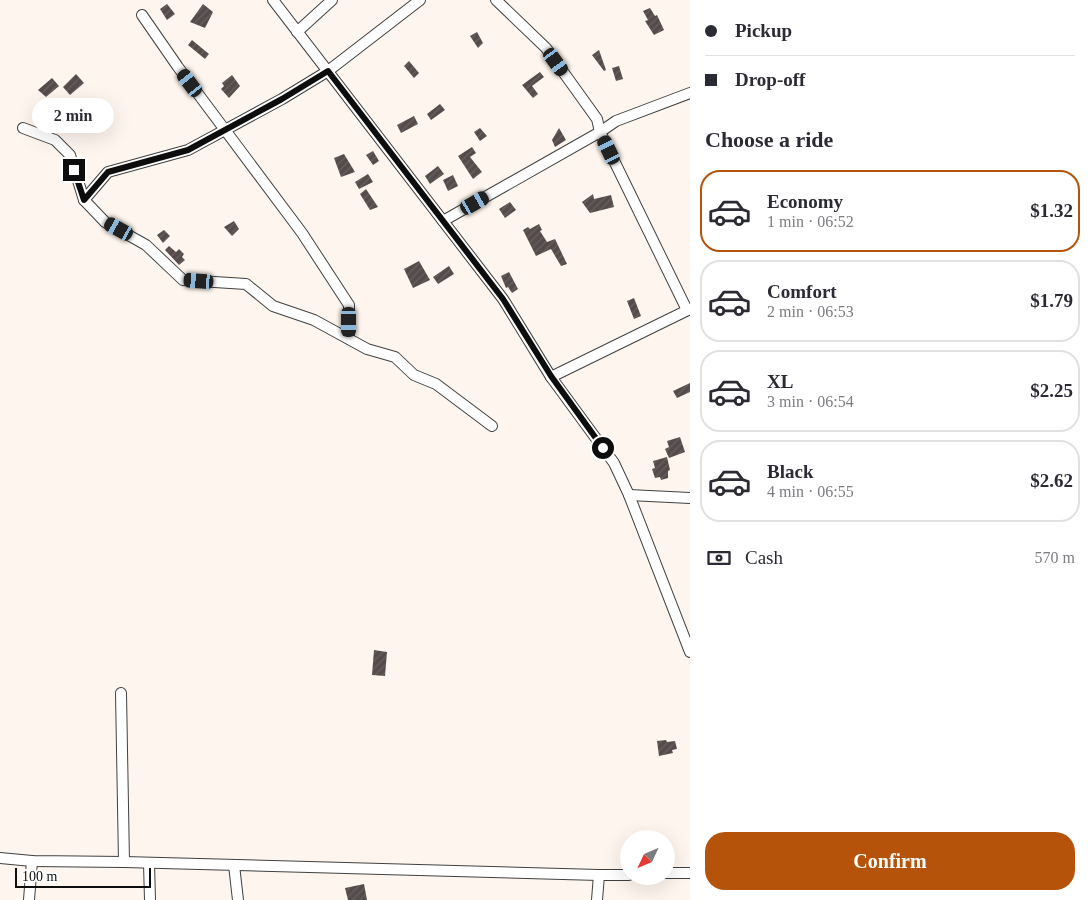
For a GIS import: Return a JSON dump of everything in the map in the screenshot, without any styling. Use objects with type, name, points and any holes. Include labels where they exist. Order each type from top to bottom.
[{"type":"street","points":[[272,0],[503,299],[551,376],[614,463],[629,495],[690,652]]},
{"type":"street","points":[[297,32],[332,0]]},
{"type":"street","points":[[84,200],[108,172],[188,150],[282,99],[328,71],[420,0]]},
{"type":"street","points":[[496,0],[546,48],[597,118],[600,132],[688,309],[551,376]]},
{"type":"street","points":[[142,15],[178,67],[302,233],[349,305],[349,339]]},
{"type":"street","points":[[443,221],[600,132],[616,121],[690,93]]},
{"type":"street","points":[[22,128],[55,140],[70,155],[84,200],[105,222],[146,244],[183,280],[246,284],[273,306],[314,320],[367,349],[395,357],[414,375],[436,384],[492,426]]},
{"type":"street","points":[[629,495],[690,498]]},
{"type":"street","points":[[121,693],[124,862]]},
{"type":"street","points":[[0,858],[32,861],[620,874]]},
{"type":"street","points":[[29,900],[32,861]]},
{"type":"street","points":[[149,863],[150,900]]},
{"type":"street","points":[[234,865],[238,900]]},
{"type":"street","points":[[675,873],[690,873]]},
{"type":"street","points":[[596,900],[599,875]]},
{"type":"building","points":[[167,4],[175,14],[167,20],[160,9]]},
{"type":"building","points":[[203,4],[213,12],[205,28],[190,22]]},
{"type":"building","points":[[650,8],[655,16],[657,15],[664,30],[654,35],[645,21],[648,20],[643,11]]},
{"type":"building","points":[[477,32],[483,43],[478,48],[470,36]]},
{"type":"building","points":[[192,40],[209,54],[205,59],[188,45]]},
{"type":"building","points":[[599,50],[606,70],[604,71],[592,55]]},
{"type":"building","points":[[409,61],[419,73],[414,78],[404,66]]},
{"type":"building","points":[[619,66],[623,79],[616,81],[612,68]]},
{"type":"building","points":[[540,72],[544,77],[532,86],[538,94],[533,98],[522,85]]},
{"type":"building","points":[[76,74],[84,83],[70,95],[63,87]]},
{"type":"building","points":[[232,75],[240,86],[229,98],[221,89],[224,86],[222,83]]},
{"type":"building","points":[[52,78],[59,86],[46,97],[38,90]]},
{"type":"building","points":[[440,104],[445,110],[431,120],[427,114]]},
{"type":"building","points":[[414,116],[418,124],[401,133],[397,125]]},
{"type":"building","points":[[480,128],[487,136],[480,141],[474,132]]},
{"type":"building","points":[[559,128],[566,140],[555,147],[552,140]]},
{"type":"building","points":[[472,147],[476,153],[470,157],[482,172],[473,179],[458,156]]},
{"type":"building","points":[[373,151],[379,161],[373,165],[366,155]]},
{"type":"building","points":[[344,154],[355,172],[341,177],[334,158]]},
{"type":"building","points":[[438,166],[444,174],[430,184],[425,176]]},
{"type":"building","points":[[368,174],[373,182],[359,189],[355,182]]},
{"type":"building","points":[[453,175],[458,186],[448,191],[443,180]]},
{"type":"building","points":[[366,189],[378,207],[370,210],[360,194]]},
{"type":"building","points":[[593,194],[594,199],[611,195],[614,207],[590,213],[582,202]]},
{"type":"building","points":[[510,202],[516,210],[505,218],[499,209]]},
{"type":"building","points":[[234,221],[239,229],[232,236],[224,227]]},
{"type":"building","points":[[539,224],[542,230],[540,231],[547,242],[555,239],[567,264],[561,266],[551,249],[536,256],[523,230],[528,227],[530,229]]},
{"type":"building","points":[[164,230],[170,236],[163,243],[157,235]]},
{"type":"building","points":[[169,246],[176,252],[179,249],[184,254],[182,257],[185,260],[179,265],[165,250]]},
{"type":"building","points":[[419,261],[430,280],[413,288],[404,269]]},
{"type":"building","points":[[449,266],[454,274],[438,284],[433,277]]},
{"type":"building","points":[[509,272],[518,289],[512,293],[508,287],[506,288],[501,276]]},
{"type":"building","points":[[634,298],[641,316],[634,319],[627,301]]},
{"type":"building","points":[[690,383],[690,392],[677,398],[673,391]]},
{"type":"building","points":[[680,437],[685,452],[669,458],[665,449],[669,447],[667,441]]},
{"type":"building","points":[[667,457],[670,470],[668,471],[668,478],[661,480],[660,477],[655,478],[652,469],[655,468],[653,461]]},
{"type":"building","points":[[374,650],[387,652],[385,676],[372,675]]},
{"type":"building","points":[[666,740],[667,742],[675,741],[677,749],[672,750],[673,753],[659,756],[657,741]]},
{"type":"building","points":[[364,884],[367,900],[348,900],[345,888]]},
{"type":"route","points":[[74,170],[84,200],[108,172],[188,150],[282,99],[328,71],[503,299],[551,376],[603,448]]}]
